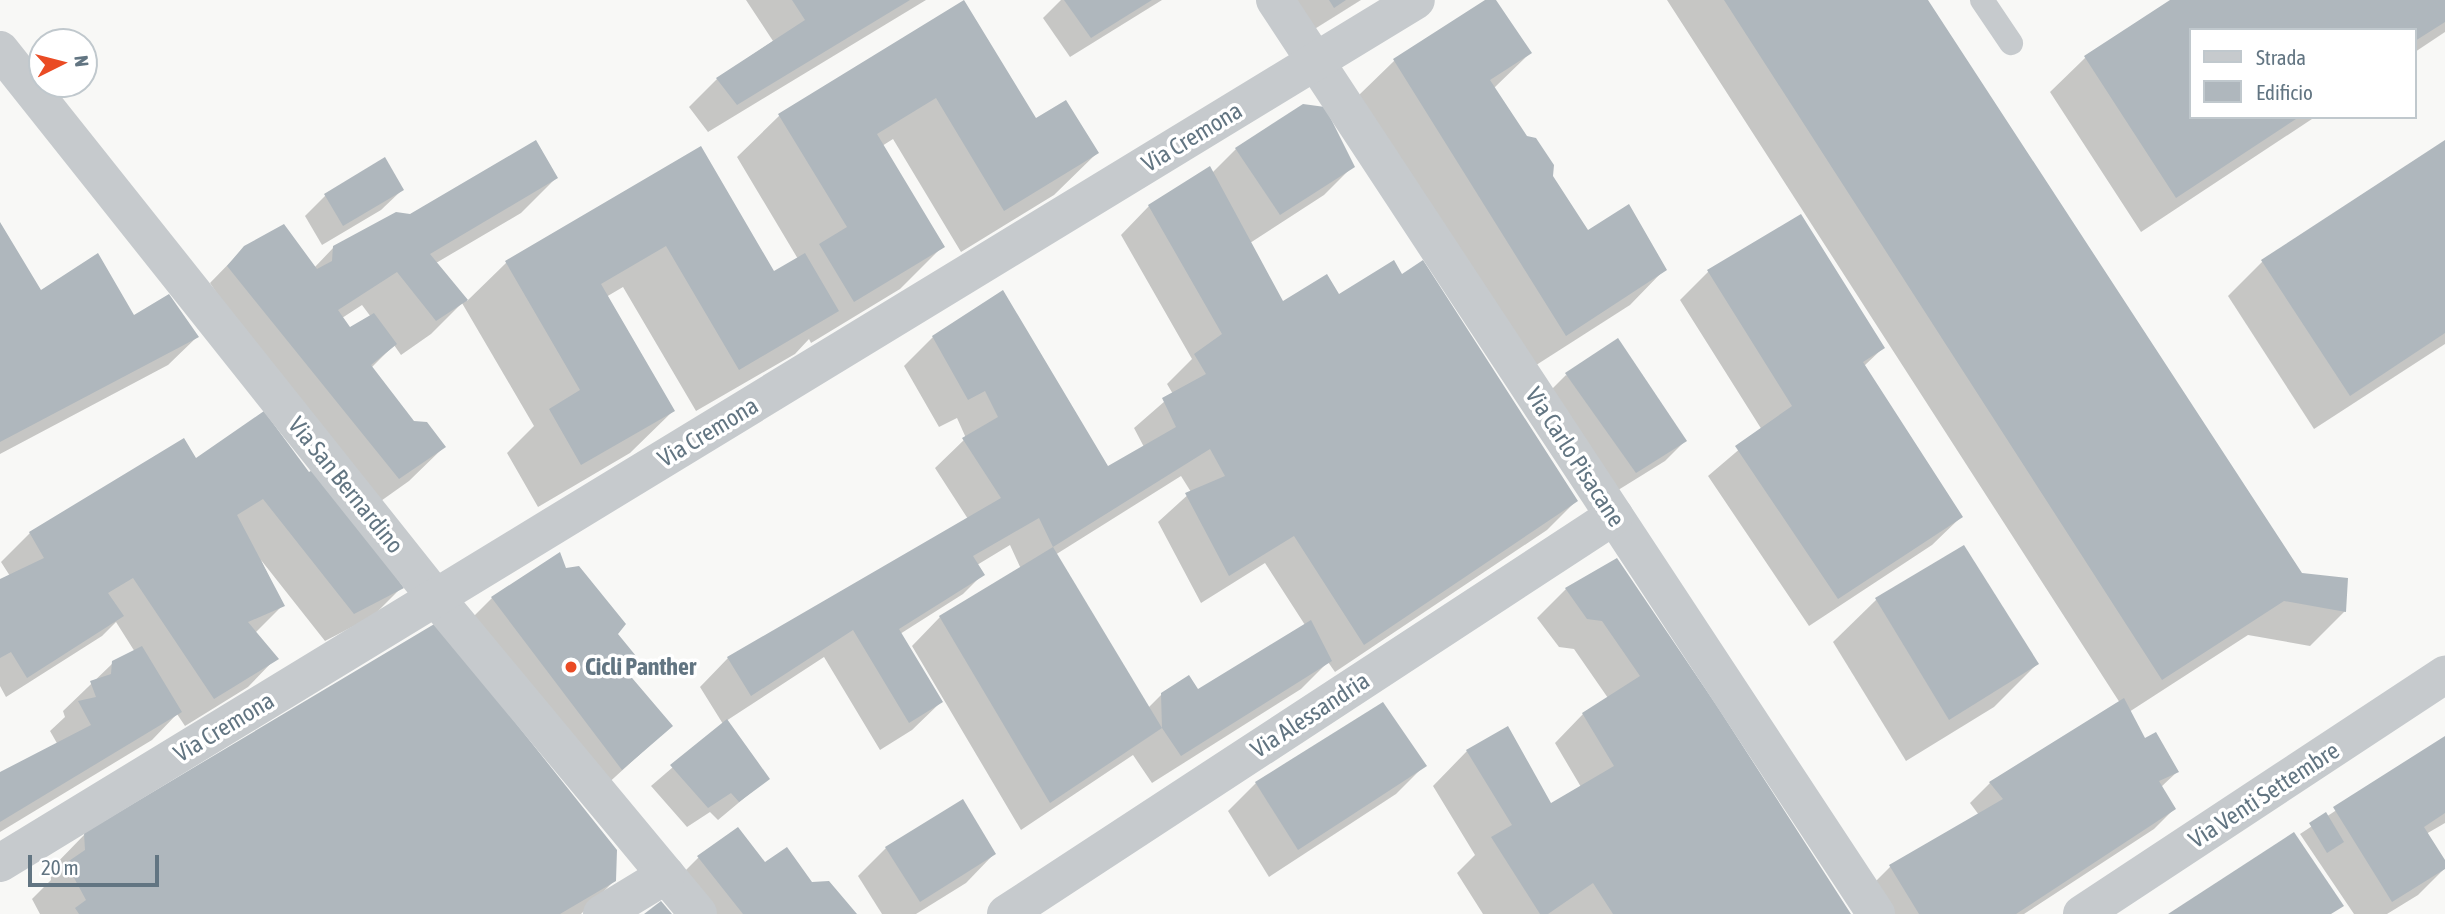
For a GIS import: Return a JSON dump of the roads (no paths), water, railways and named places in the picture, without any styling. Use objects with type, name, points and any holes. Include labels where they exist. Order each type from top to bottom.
[{"type":"street","name":"Via Carlo Pisacane","points":[[1275,0],[1876,914]]},
{"type":"street","name":"Via Cremona","points":[[0,863],[1416,0]]},
{"type":"street","name":"Via San Bernardino","points":[[0,50],[436,598],[698,914]]},
{"type":"street","name":"Via Alessandria","points":[[1006,914],[1614,516]]},
{"type":"street","name":"Via Venti Settembre","points":[[2082,914],[2445,676]]},
{"type":"street","points":[[602,914],[666,875]]},
{"type":"lane","points":[[1982,0],[2011,43]]},
{"type":"place","name":"Cicli Panther","points":[[571,667]]}]
